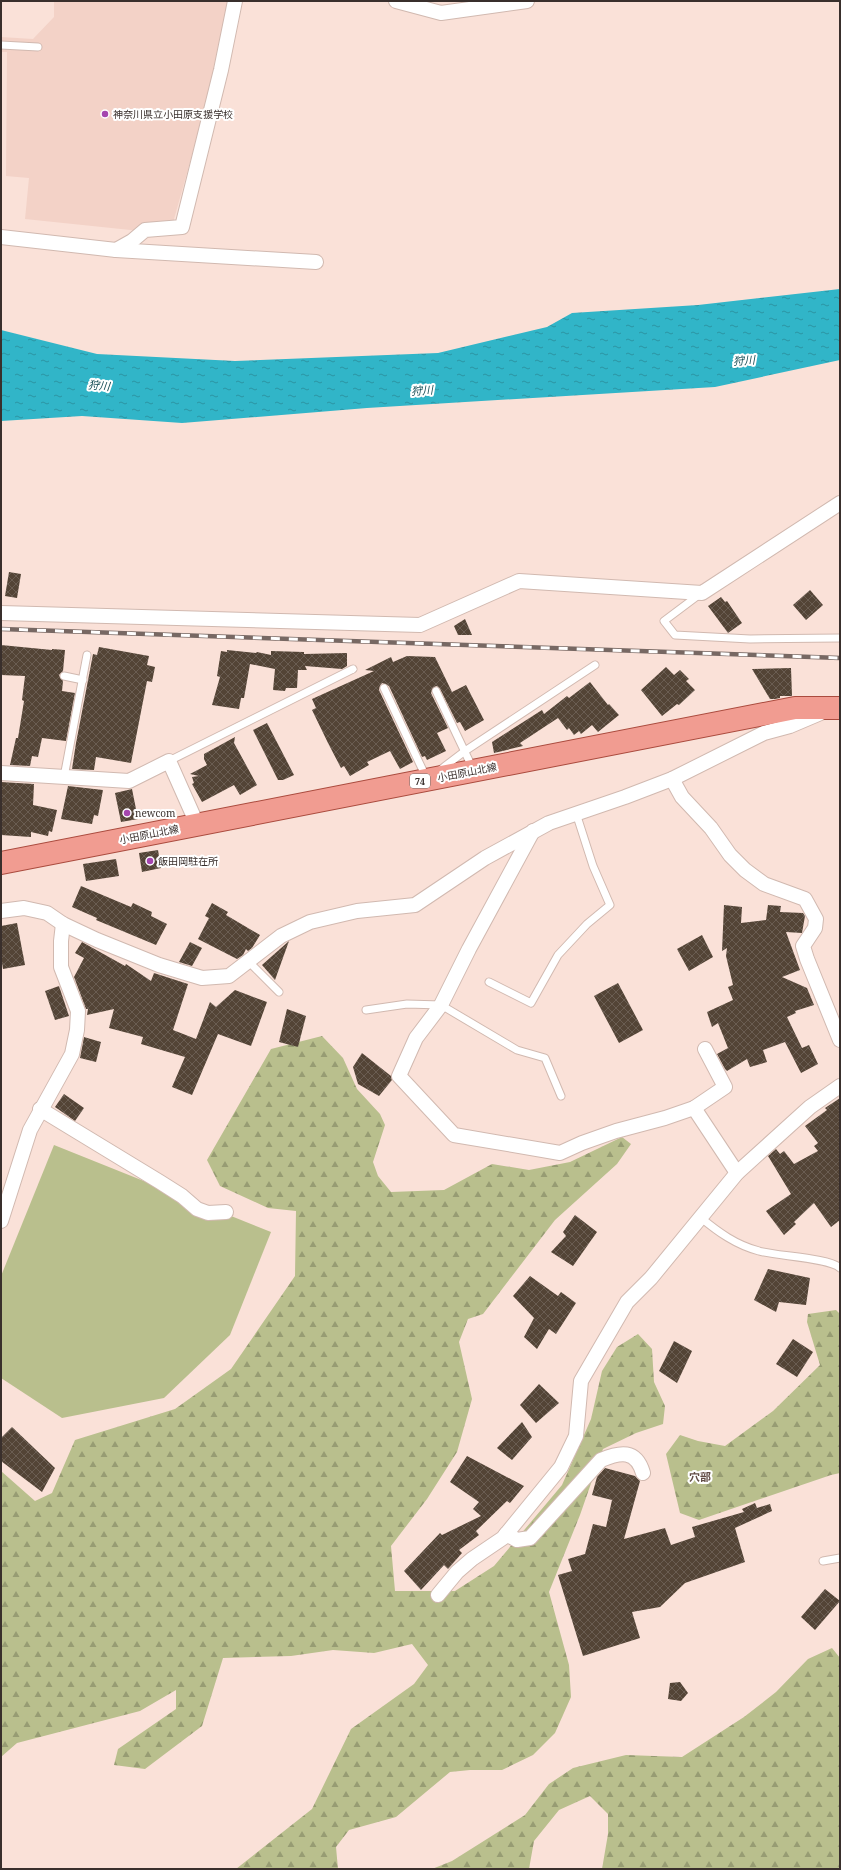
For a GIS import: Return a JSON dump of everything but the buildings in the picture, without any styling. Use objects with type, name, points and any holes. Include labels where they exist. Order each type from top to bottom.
[{"type":"main road","name":"小田原山北線","points":[[1,863],[427,780],[469,761],[795,708],[837,708]]},
{"type":"street","points":[[116,250],[132,241],[144,230],[182,227],[221,70],[235,1]]},
{"type":"street","points":[[396,1],[441,13],[528,1]]},
{"type":"street","points":[[1,237],[116,250],[316,262]]},
{"type":"street","points":[[1,613],[420,625],[519,581],[702,592],[840,503]]},
{"type":"street","points":[[1,911],[24,908],[47,913],[63,924],[159,965],[202,978],[229,976],[281,936],[310,922],[357,911],[415,905],[485,858],[533,830],[672,779],[764,733],[790,726],[837,708]]},
{"type":"street","points":[[1,773],[129,781],[169,761],[198,824]]},
{"type":"street","points":[[672,779],[682,797],[711,828],[730,855],[745,870],[764,884],[805,899],[812,908],[816,919],[815,928],[804,946],[807,959],[840,1040]]},
{"type":"street","points":[[533,830],[469,949],[442,1005],[416,1038],[399,1076],[454,1135],[560,1153],[582,1143],[616,1131],[665,1118],[694,1108],[725,1087],[705,1049]]},
{"type":"street","points":[[1,1221],[30,1130],[40,1109],[72,1054],[77,1030],[78,1011],[61,967],[61,941],[63,924]]},
{"type":"street","points":[[438,1595],[457,1572],[506,1534],[561,1467],[576,1436],[581,1381],[627,1302],[651,1278],[737,1173],[810,1107],[840,1086]]},
{"type":"street","points":[[694,1108],[737,1173]]},
{"type":"street","points":[[40,1109],[165,1185],[182,1196],[197,1209],[208,1213],[226,1212]]},
{"type":"street","points":[[506,1534],[517,1540],[530,1538],[601,1460],[614,1454],[630,1455],[640,1462],[643,1473]]},
{"type":"lane","points":[[1,46],[38,47]]},
{"type":"lane","points":[[702,592],[664,621],[675,635],[750,639],[840,638]]},
{"type":"lane","points":[[64,777],[87,655]]},
{"type":"lane","points":[[436,692],[469,761],[595,665]]},
{"type":"lane","points":[[169,761],[353,669]]},
{"type":"lane","points":[[64,676],[82,680]]},
{"type":"lane","points":[[384,688],[427,780]]},
{"type":"lane","points":[[489,982],[531,1003],[558,955],[587,924],[610,905],[592,866],[576,813]]},
{"type":"lane","points":[[248,962],[279,992]]},
{"type":"lane","points":[[366,1010],[407,1004],[442,1005],[517,1050],[545,1058],[561,1096]]},
{"type":"lane","points":[[700,1217],[719,1233],[757,1251],[828,1262],[840,1268]]},
{"type":"lane","points":[[823,1561],[840,1558]]},
{"type":"shaded area","name":"神奈川県立小田原支援学校","points":[[54,1],[235,1],[171,230],[140,231],[25,219],[29,178],[6,176],[7,52],[1,52],[1,37],[33,39],[54,17]]},
{"type":"green space","points":[[322,1036],[343,1058],[357,1089],[380,1114],[385,1125],[373,1162],[378,1176],[391,1192],[444,1190],[492,1164],[529,1170],[570,1162],[622,1137],[631,1144],[617,1164],[555,1220],[483,1314],[468,1319],[459,1342],[472,1399],[457,1452],[427,1499],[391,1546],[395,1591],[455,1591],[494,1566],[562,1485],[591,1419],[602,1371],[617,1347],[638,1334],[652,1349],[654,1382],[665,1406],[663,1424],[636,1433],[603,1449],[580,1515],[549,1592],[569,1665],[571,1697],[555,1733],[533,1755],[502,1770],[470,1770],[450,1772],[396,1817],[349,1830],[336,1847],[338,1869],[236,1869],[312,1809],[351,1729],[414,1684],[428,1665],[412,1644],[374,1653],[333,1650],[291,1656],[223,1658],[202,1726],[145,1769],[114,1765],[118,1749],[176,1709],[176,1690],[140,1711],[17,1743],[1,1757],[1,1471],[35,1501],[52,1493],[75,1440],[175,1409],[231,1369],[295,1276],[296,1211],[268,1208],[220,1186],[207,1160],[271,1049]]},
{"type":"green space","points":[[54,1145],[271,1232],[230,1335],[164,1398],[62,1418],[1,1378],[1,1276]]},
{"type":"green space","points":[[836,1310],[840,1314],[840,1473],[699,1520],[680,1513],[666,1454],[680,1435],[698,1441],[725,1446],[773,1411],[820,1365],[807,1322],[808,1314]]},
{"type":"green space","points":[[832,1648],[840,1658],[840,1869],[602,1869],[608,1834],[608,1814],[590,1796],[559,1810],[534,1841],[529,1869],[432,1869],[452,1861],[525,1815],[549,1784],[573,1768],[626,1755],[682,1757],[744,1717],[776,1692],[808,1659]]},
{"type":"water","name":"狩川","points":[[840,289],[840,360],[715,387],[367,408],[182,423],[82,416],[1,421],[1,330],[97,354],[235,361],[438,353],[547,327],[572,313],[698,305]]},
{"type":"railway","points":[[1,629],[840,658]]},
{"type":"place","name":"神奈川県立小田原支援学校","points":[[105,114]]},
{"type":"place","name":"newcom","points":[[127,813]]},
{"type":"place","name":"飯田岡駐在所","points":[[150,861]]},
{"type":"district","name":"穴部","points":[[700,1476]]}]
